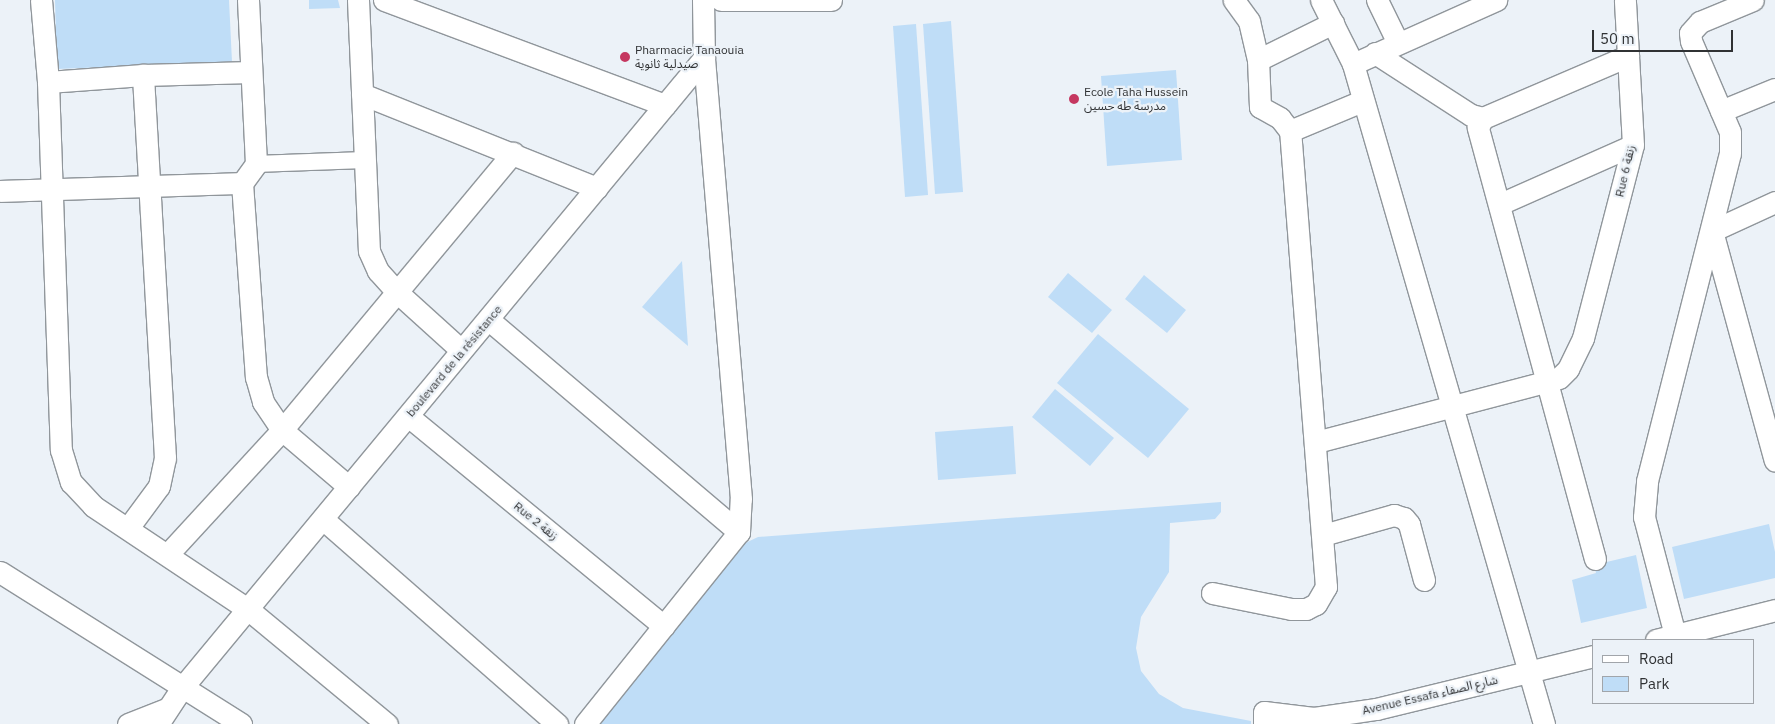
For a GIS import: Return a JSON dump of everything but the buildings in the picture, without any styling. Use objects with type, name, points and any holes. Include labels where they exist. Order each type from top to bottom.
[{"type":"street","points":[[41,0],[48,82],[61,450],[64,467],[79,494],[249,610],[387,724]]},
{"type":"street","points":[[248,0],[256,164],[242,183],[256,377],[263,402],[282,430],[349,487]]},
{"type":"street","points":[[358,0],[369,251],[378,271],[397,292],[461,350]]},
{"type":"street","points":[[384,0],[665,105]]},
{"type":"street","points":[[585,724],[739,532],[741,499],[704,58],[703,0]]},
{"type":"street","points":[[721,0],[831,0]]},
{"type":"street","points":[[1212,593],[1291,609],[1306,609],[1316,604],[1326,587],[1290,131],[1280,118],[1260,107],[1258,60],[1249,21],[1234,0]]},
{"type":"street","points":[[1322,0],[1353,64],[1362,101],[1453,406],[1544,724]]},
{"type":"street","points":[[1378,0],[1398,43]]},
{"type":"street","points":[[1353,64],[1496,0]]},
{"type":"street","name":"Rue 6 زنقة","points":[[1549,381],[1558,378],[1568,369],[1583,338],[1633,145],[1625,0]]},
{"type":"street","points":[[1753,0],[1700,22],[1690,33],[1690,41],[1730,132],[1730,152],[1712,231],[1647,481],[1644,517],[1666,638],[1775,610]]},
{"type":"street","points":[[1258,60],[1333,23]]},
{"type":"street","points":[[1375,53],[1471,115],[1483,118],[1628,56]]},
{"type":"street","name":"boulevard de la résistance","points":[[162,717],[182,689],[324,520],[461,350],[489,320],[704,58]]},
{"type":"street","points":[[48,82],[143,75],[251,72]]},
{"type":"street","points":[[128,528],[152,499],[164,472],[151,185],[143,75]]},
{"type":"street","points":[[1721,112],[1775,89]]},
{"type":"street","points":[[362,94],[597,188]]},
{"type":"street","points":[[1290,131],[1362,101]]},
{"type":"street","points":[[1483,118],[1478,127],[1479,140],[1500,204],[1549,381],[1595,559]]},
{"type":"street","points":[[1500,204],[1633,145]]},
{"type":"street","points":[[168,554],[282,430],[513,153]]},
{"type":"street","points":[[256,164],[364,160]]},
{"type":"street","points":[[0,191],[242,183]]},
{"type":"street","points":[[1712,231],[1775,202]]},
{"type":"street","points":[[1712,231],[1772,433],[1775,461]]},
{"type":"street","points":[[489,320],[739,532]]},
{"type":"street","points":[[1316,442],[1549,381]]},
{"type":"street","name":"Rue 2 زنقة","points":[[408,416],[664,626]]},
{"type":"street","points":[[1323,535],[1394,515],[1404,518],[1409,524],[1424,580]]},
{"type":"street","points":[[324,520],[557,724]]},
{"type":"street","points":[[0,572],[182,689],[241,724]]},
{"type":"street","name":"Avenue Essafa شارع الصفاء","points":[[1264,718],[1314,718],[1376,709],[1592,657]]},
{"type":"street","points":[[128,724],[162,717]]},
{"type":"green space","points":[[55,0],[229,0],[232,62],[57,69]]},
{"type":"green space","points":[[309,0],[338,0],[340,8],[309,9]]},
{"type":"green space","points":[[951,21],[963,192],[935,194],[923,24]]},
{"type":"green space","points":[[916,24],[928,195],[905,197],[893,26]]},
{"type":"green space","points":[[1176,70],[1182,160],[1107,166],[1101,76]]},
{"type":"green space","points":[[682,261],[688,346],[642,307]]},
{"type":"green space","points":[[1068,273],[1112,310],[1092,333],[1048,297]]},
{"type":"green space","points":[[1144,275],[1186,310],[1167,333],[1125,299]]},
{"type":"green space","points":[[1098,334],[1189,409],[1148,458],[1057,383]]},
{"type":"green space","points":[[1055,389],[1114,438],[1090,466],[1032,417]]},
{"type":"green space","points":[[1013,426],[1016,474],[938,480],[935,432]]},
{"type":"green space","points":[[1221,502],[1221,512],[1215,519],[1170,523],[1169,572],[1141,617],[1136,648],[1141,671],[1159,694],[1183,708],[1251,721],[1251,724],[596,724],[739,546],[758,537]]},
{"type":"green space","points":[[1769,524],[1775,552],[1775,578],[1684,599],[1672,547]]},
{"type":"green space","points":[[1636,555],[1647,608],[1581,623],[1572,580],[1596,573],[1594,565]]},
{"type":"place","name":"Pharmacie Tanaouia صيدلية ثانوية","points":[[625,57]]},
{"type":"place","name":"Ecole Taha Hussein مدرسة طه حسين","points":[[1074,99]]}]
